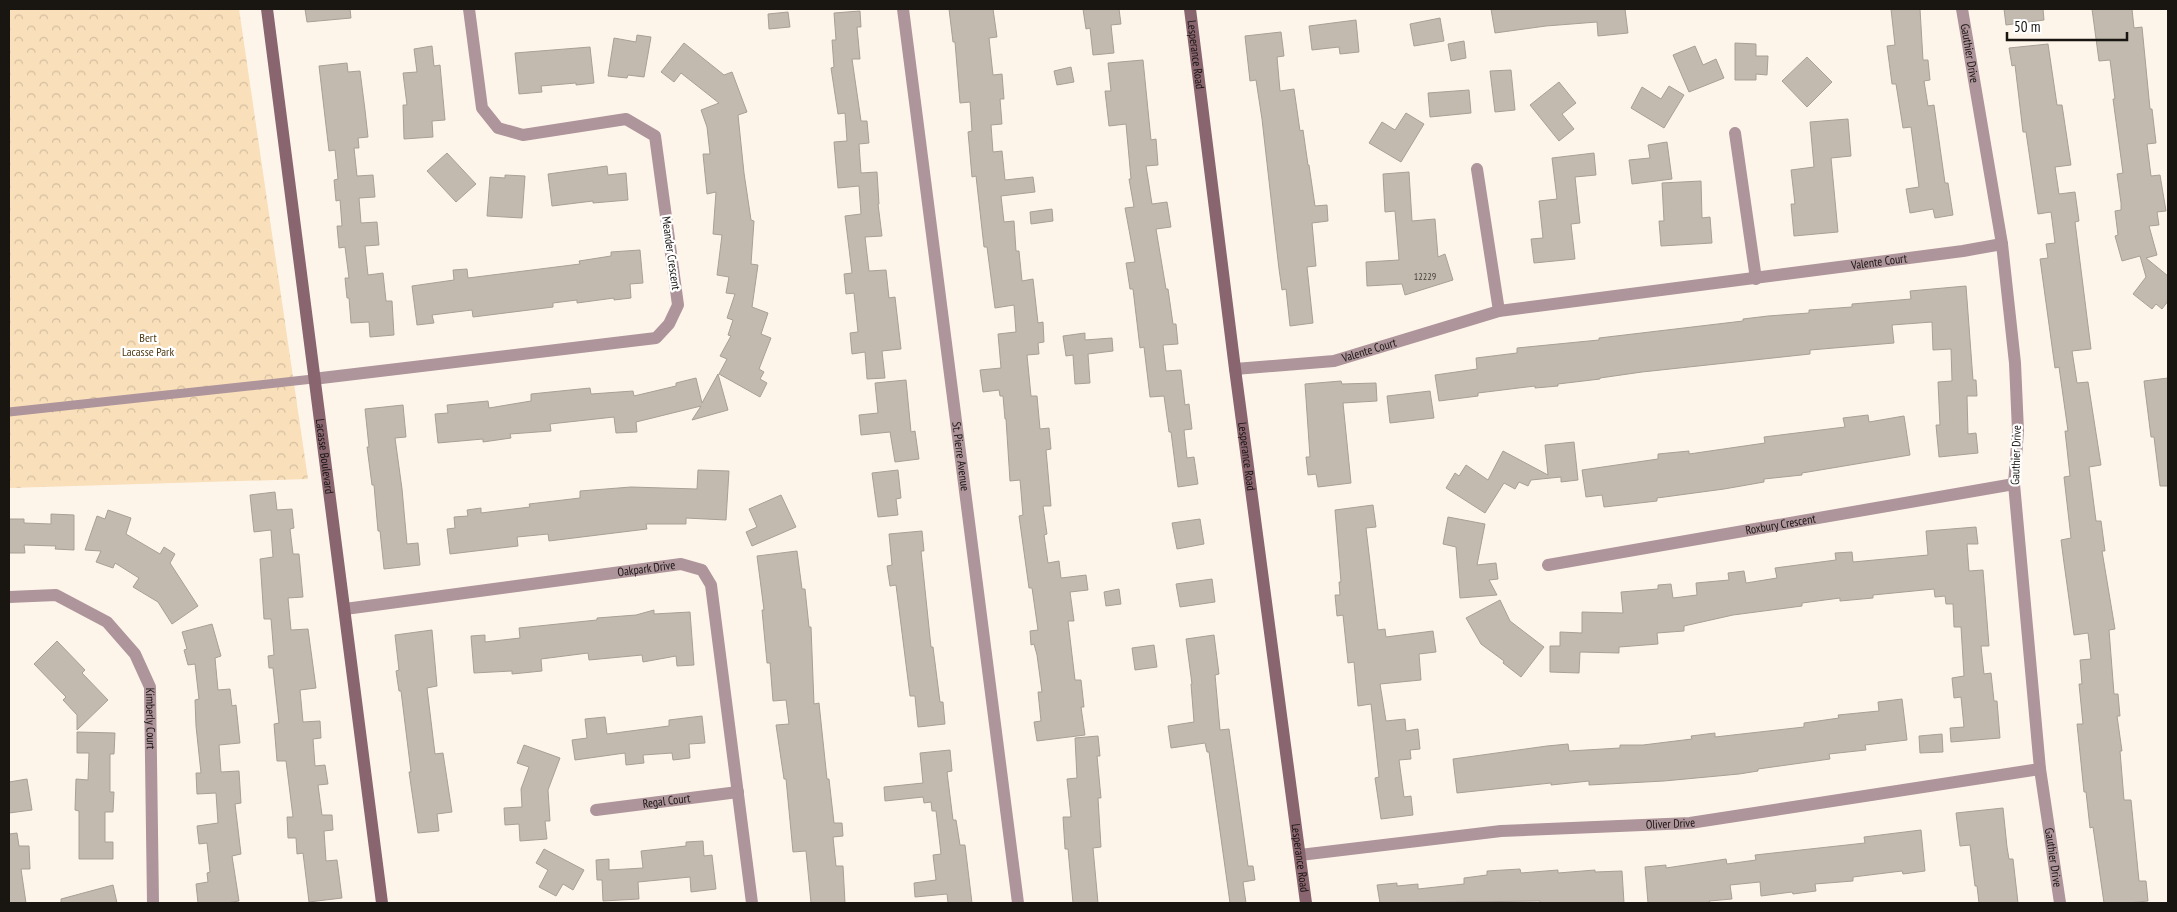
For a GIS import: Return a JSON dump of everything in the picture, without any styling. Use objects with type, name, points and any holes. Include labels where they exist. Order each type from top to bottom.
[{"type":"main road","name":"Lacasse Boulevard","points":[[267,9],[313,379],[382,903]]},
{"type":"main road","name":"Lesperance Road","points":[[1190,9],[1235,369],[1306,903]]},
{"type":"street","name":"Meander Crescent","points":[[313,379],[656,338],[669,324],[678,305],[655,136],[626,119],[524,135],[498,128],[482,108],[469,9]]},
{"type":"street","name":"St. Pierre Avenue","points":[[903,9],[1018,903]]},
{"type":"street","name":"Gauthier Drive","points":[[1962,9],[2002,244],[2015,363],[2018,431],[2014,484],[2040,770],[2060,903]]},
{"type":"street","points":[[1736,133],[1756,278]]},
{"type":"street","points":[[1477,169],[1499,311]]},
{"type":"street","name":"Valente Court","points":[[1235,369],[1334,361],[1499,311],[1963,251],[2002,244]]},
{"type":"street","name":"Roxbury Crescent","points":[[1548,565],[2014,484]]},
{"type":"street","name":"Oakpark Drive","points":[[344,609],[681,564],[702,570],[711,585],[752,903]]},
{"type":"street","name":"Kimberly Court","points":[[9,597],[56,595],[107,622],[135,654],[150,687],[153,903]]},
{"type":"street","name":"Oliver Drive","points":[[1300,855],[1501,831],[1690,824],[2040,770]]},
{"type":"street","name":"Regal Court","points":[[596,810],[738,792]]},
{"type":"lane","points":[[9,412],[313,379]]},
{"type":"green space","name":"Bert Lacasse Park","points":[[9,9],[239,9],[308,479],[9,488]]},
{"type":"building","points":[[305,9],[350,9],[351,18],[307,22]]},
{"type":"building","points":[[949,9],[993,9],[997,37],[989,38],[993,75],[1002,74],[1004,99],[1000,99],[1002,124],[991,125],[993,152],[1002,151],[1005,180],[1033,177],[1035,192],[1001,196],[1004,222],[1014,221],[1016,251],[1019,251],[1022,281],[1033,279],[1038,323],[1043,322],[1044,342],[1038,343],[1039,354],[1027,355],[1031,396],[1037,396],[1040,429],[1049,428],[1051,449],[1046,450],[1051,506],[1043,506],[1047,534],[1044,535],[1048,563],[1059,561],[1061,578],[1086,575],[1088,590],[1070,592],[1074,621],[1068,621],[1075,680],[1081,680],[1084,707],[1081,707],[1085,735],[1037,741],[1034,722],[1041,721],[1038,692],[1042,692],[1037,655],[1034,644],[1031,645],[1030,631],[1038,630],[1032,588],[1029,588],[1019,516],[1023,515],[1020,480],[1010,481],[1003,396],[1000,396],[999,390],[983,392],[980,370],[1001,368],[998,334],[1016,332],[1014,305],[995,308],[987,247],[984,247],[976,176],[972,177],[968,132],[972,131],[970,102],[960,103],[955,42],[953,42]]},
{"type":"building","points":[[1083,9],[1119,9],[1121,24],[1111,25],[1114,53],[1093,55],[1090,28],[1086,29]]},
{"type":"building","points":[[1491,9],[1625,9],[1628,33],[1598,36],[1597,22],[1495,33]]},
{"type":"building","points":[[1891,9],[1920,9],[1923,60],[1928,60],[1930,80],[1924,81],[1928,106],[1934,105],[1945,183],[1948,183],[1953,215],[1935,218],[1933,209],[1910,213],[1906,189],[1919,187],[1911,127],[1903,128],[1896,84],[1892,84],[1887,46],[1895,45]]},
{"type":"building","points":[[2004,9],[2043,9],[2044,20],[2006,25]]},
{"type":"building","points":[[2092,9],[2132,9],[2134,28],[2142,27],[2150,109],[2152,109],[2156,143],[2147,144],[2151,176],[2160,175],[2166,211],[2157,212],[2159,225],[2149,226],[2157,255],[2146,258],[2168,276],[2168,301],[2162,309],[2156,304],[2152,309],[2133,294],[2146,277],[2140,256],[2122,261],[2115,236],[2118,235],[2115,211],[2121,210],[2117,174],[2123,173],[2110,60],[2099,61]]},
{"type":"building","points":[[860,11],[861,27],[857,27],[860,59],[852,59],[861,121],[867,121],[869,143],[859,144],[861,173],[877,172],[882,236],[865,237],[869,271],[886,270],[889,298],[895,297],[901,349],[882,351],[885,378],[867,379],[865,352],[852,354],[850,333],[858,332],[854,293],[846,294],[844,274],[852,273],[845,216],[861,214],[859,186],[838,188],[834,142],[847,141],[845,113],[838,114],[831,68],[834,67],[832,40],[836,40],[834,13]]},
{"type":"building","points":[[788,12],[790,27],[769,29],[768,14]]},
{"type":"building","points":[[1440,18],[1444,41],[1414,46],[1410,24]]},
{"type":"building","points":[[1356,20],[1359,52],[1340,54],[1339,47],[1312,50],[1309,26]]},
{"type":"building","points":[[1281,32],[1284,56],[1277,57],[1280,91],[1294,89],[1300,131],[1303,130],[1315,206],[1327,205],[1328,221],[1312,223],[1316,266],[1307,267],[1313,323],[1290,326],[1286,289],[1282,290],[1279,269],[1256,80],[1250,81],[1245,36]]},
{"type":"building","points":[[637,35],[651,37],[644,77],[628,75],[627,78],[608,76],[614,38],[636,42]]},
{"type":"building","points":[[1464,41],[1466,58],[1451,61],[1448,44]]},
{"type":"building","points":[[684,43],[724,75],[732,72],[747,112],[738,115],[751,220],[754,221],[751,264],[758,265],[752,307],[768,313],[761,334],[771,338],[759,369],[764,372],[760,379],[767,383],[760,397],[719,374],[727,359],[720,356],[731,336],[728,335],[733,320],[727,318],[735,294],[726,293],[729,277],[717,275],[722,235],[713,234],[716,192],[707,194],[703,154],[710,154],[707,127],[701,110],[719,103],[681,73],[674,82],[661,72]]},
{"type":"building","points":[[1735,43],[1756,44],[1756,56],[1768,56],[1767,75],[1756,74],[1756,80],[1735,80]]},
{"type":"building","points":[[2048,44],[2057,105],[2062,105],[2071,165],[2055,167],[2059,194],[2075,192],[2079,221],[2075,222],[2091,349],[2072,351],[2077,383],[2088,382],[2101,465],[2089,467],[2096,521],[2101,521],[2105,551],[2102,551],[2115,629],[2109,630],[2114,694],[2118,694],[2120,716],[2117,716],[2122,751],[2120,751],[2124,800],[2131,800],[2139,881],[2146,881],[2148,901],[2104,903],[2093,827],[2090,828],[2086,792],[2084,792],[2077,724],[2083,724],[2079,684],[2082,684],[2080,660],[2091,659],[2088,633],[2074,635],[2061,540],[2071,538],[2064,477],[2070,476],[2065,431],[2068,431],[2059,367],[2055,368],[2040,259],[2048,258],[2046,244],[2055,243],[2051,212],[2038,214],[2026,132],[2023,132],[2015,65],[2012,66],[2009,48]]},
{"type":"building","points":[[432,46],[434,66],[440,65],[445,120],[432,121],[433,137],[404,139],[403,105],[407,105],[403,73],[417,72],[414,49]]},
{"type":"building","points":[[1695,46],[1703,65],[1716,59],[1724,78],[1689,92],[1673,55]]},
{"type":"building","points":[[590,47],[594,83],[541,86],[542,92],[519,94],[515,53]]},
{"type":"building","points":[[1807,57],[1832,82],[1807,107],[1782,81]]},
{"type":"building","points":[[1143,60],[1151,140],[1156,139],[1158,165],[1146,166],[1152,204],[1167,202],[1171,227],[1156,229],[1173,324],[1176,324],[1178,344],[1163,345],[1166,371],[1181,370],[1185,405],[1189,404],[1192,429],[1184,430],[1187,458],[1194,457],[1198,484],[1178,487],[1164,396],[1150,397],[1144,347],[1140,348],[1133,289],[1130,289],[1126,263],[1135,262],[1125,208],[1134,207],[1129,179],[1131,179],[1126,124],[1109,126],[1105,91],[1111,91],[1108,63]]},
{"type":"building","points":[[347,63],[348,72],[360,71],[368,137],[358,138],[359,148],[354,148],[357,176],[373,175],[375,197],[359,198],[361,223],[377,222],[379,245],[365,246],[368,275],[383,273],[386,301],[392,301],[394,335],[370,337],[369,322],[351,323],[345,278],[349,278],[345,247],[339,248],[337,226],[342,226],[340,200],[336,201],[334,180],[338,179],[335,150],[329,151],[319,66]]},
{"type":"building","points":[[1071,67],[1074,82],[1057,85],[1054,71]]},
{"type":"building","points":[[1511,70],[1515,110],[1495,112],[1490,71]]},
{"type":"building","points":[[1559,82],[1576,103],[1562,114],[1574,129],[1559,141],[1530,105]]},
{"type":"building","points":[[1669,86],[1684,95],[1664,128],[1631,108],[1642,87],[1661,99]]},
{"type":"building","points":[[1469,90],[1471,113],[1430,117],[1428,93]]},
{"type":"building","points":[[1406,113],[1424,124],[1401,162],[1369,143],[1382,122],[1395,130]]},
{"type":"building","points":[[1848,119],[1851,156],[1831,158],[1838,232],[1794,236],[1791,204],[1795,204],[1791,170],[1814,167],[1810,122]]},
{"type":"building","points":[[1667,142],[1672,179],[1632,184],[1629,160],[1650,158],[1648,145]]},
{"type":"building","points":[[447,153],[476,184],[456,202],[427,171]]},
{"type":"building","points":[[1594,153],[1596,175],[1575,177],[1580,223],[1571,224],[1575,259],[1534,263],[1531,239],[1543,238],[1539,201],[1557,199],[1552,158]]},
{"type":"building","points":[[607,166],[608,175],[626,173],[628,200],[593,203],[593,201],[552,206],[548,174]]},
{"type":"building","points":[[1409,172],[1412,221],[1435,219],[1438,257],[1445,254],[1453,280],[1405,295],[1402,284],[1367,286],[1366,262],[1399,260],[1395,211],[1385,212],[1383,174]]},
{"type":"building","points":[[505,175],[525,176],[522,218],[487,216],[490,177],[505,178]]},
{"type":"building","points":[[1701,181],[1702,218],[1710,217],[1712,243],[1661,246],[1659,221],[1664,221],[1662,183]]},
{"type":"building","points":[[1052,209],[1053,221],[1031,224],[1030,212]]},
{"type":"building","points":[[640,250],[643,283],[630,284],[631,298],[614,300],[614,298],[577,303],[577,300],[553,303],[553,307],[473,317],[472,310],[432,315],[434,323],[417,325],[412,286],[454,280],[453,270],[467,269],[468,278],[580,264],[579,261],[611,256],[611,252]]},
{"type":"building","points":[[1966,286],[1973,380],[1976,380],[1977,396],[1967,396],[1968,434],[1976,433],[1978,453],[1939,457],[1936,425],[1940,425],[1938,382],[1952,381],[1951,349],[1933,350],[1932,322],[1892,325],[1894,343],[1810,350],[1810,354],[1642,372],[1558,384],[1558,386],[1535,388],[1535,386],[1478,393],[1478,396],[1439,401],[1435,375],[1477,369],[1476,358],[1517,353],[1517,348],[1599,340],[1599,338],[1743,321],[1743,319],[1768,316],[1809,313],[1809,310],[1852,307],[1852,304],[1911,299],[1910,291]]},
{"type":"building","points":[[1085,333],[1085,340],[1112,338],[1113,351],[1088,354],[1090,383],[1075,384],[1073,355],[1066,356],[1063,336]]},
{"type":"building","points":[[718,374],[728,410],[692,420],[701,406],[636,422],[637,432],[616,433],[614,417],[550,424],[551,431],[510,434],[511,438],[483,442],[483,439],[438,443],[435,414],[448,413],[447,405],[488,401],[489,408],[531,401],[531,394],[590,388],[591,394],[633,391],[634,396],[676,386],[676,383],[696,378],[702,403]]},
{"type":"building","points":[[2168,378],[2168,486],[2160,486],[2154,437],[2151,437],[2144,381]]},
{"type":"building","points":[[906,380],[911,432],[915,431],[919,459],[895,462],[890,432],[861,435],[859,415],[878,413],[875,383]]},
{"type":"building","points":[[1341,381],[1342,384],[1376,383],[1377,401],[1343,403],[1351,483],[1318,487],[1316,474],[1308,475],[1306,457],[1310,457],[1305,384]]},
{"type":"building","points":[[1430,391],[1434,418],[1390,423],[1387,396]]},
{"type":"building","points":[[403,405],[406,437],[395,438],[407,544],[418,543],[420,565],[384,569],[374,485],[372,485],[367,447],[369,447],[365,409]]},
{"type":"building","points":[[1868,415],[1869,422],[1904,416],[1910,455],[1802,473],[1802,475],[1764,479],[1764,482],[1724,489],[1657,498],[1657,501],[1604,507],[1602,495],[1586,497],[1582,470],[1658,459],[1658,454],[1689,451],[1689,454],[1765,443],[1764,437],[1845,427],[1843,418]]},
{"type":"building","points":[[1574,442],[1578,480],[1561,482],[1561,477],[1531,480],[1528,486],[1519,482],[1515,489],[1504,483],[1485,513],[1446,488],[1455,473],[1459,476],[1466,465],[1488,480],[1503,451],[1548,475],[1545,445]]},
{"type":"building","points":[[698,470],[729,471],[726,520],[686,518],[686,524],[646,524],[647,529],[549,541],[548,534],[517,537],[518,546],[450,554],[447,529],[455,528],[454,517],[468,516],[467,510],[481,508],[481,513],[530,507],[529,504],[580,498],[580,491],[631,487],[697,489]]},
{"type":"building","points":[[898,470],[901,498],[896,499],[898,515],[878,517],[872,473]]},
{"type":"building","points":[[275,492],[277,510],[292,509],[294,528],[290,529],[293,554],[299,554],[303,597],[288,598],[291,630],[308,629],[316,688],[300,690],[303,722],[320,721],[321,738],[313,739],[315,766],[325,765],[328,784],[318,785],[322,815],[332,815],[333,830],[324,831],[326,861],[337,860],[342,898],[309,902],[303,853],[297,854],[296,838],[288,838],[287,817],[293,817],[286,761],[277,761],[274,724],[279,723],[273,668],[269,668],[268,656],[274,655],[271,619],[264,619],[260,559],[273,557],[271,530],[254,532],[250,495]]},
{"type":"building","points":[[781,495],[796,527],[752,546],[746,532],[757,527],[749,509]]},
{"type":"building","points":[[1373,505],[1376,527],[1366,528],[1378,630],[1385,629],[1386,637],[1433,631],[1436,652],[1419,654],[1421,680],[1380,684],[1386,721],[1405,719],[1406,731],[1418,729],[1420,749],[1410,750],[1411,759],[1399,760],[1404,797],[1411,796],[1413,815],[1381,819],[1375,778],[1379,777],[1371,704],[1358,706],[1354,662],[1348,663],[1343,615],[1337,616],[1335,595],[1340,595],[1339,582],[1341,582],[1335,510]]},
{"type":"building","points":[[108,510],[131,518],[126,534],[160,554],[164,547],[175,554],[170,563],[198,606],[172,624],[158,602],[133,587],[139,578],[115,563],[113,568],[96,562],[101,551],[85,550],[97,516],[105,519]]},
{"type":"building","points":[[51,514],[74,515],[74,550],[55,549],[56,546],[24,545],[25,553],[9,553],[9,519],[24,519],[24,523],[51,524]]},
{"type":"building","points":[[1448,517],[1485,524],[1477,565],[1496,563],[1498,579],[1489,580],[1497,595],[1460,598],[1456,547],[1443,544]]},
{"type":"building","points":[[1200,519],[1204,544],[1177,549],[1172,523]]},
{"type":"building","points":[[1976,527],[1978,544],[1967,544],[1969,571],[1983,570],[1989,646],[1981,646],[1984,674],[1991,673],[1994,701],[1997,701],[2000,738],[1951,742],[1950,728],[1964,727],[1961,697],[1954,698],[1952,678],[1964,676],[1961,627],[1954,627],[1953,604],[1946,604],[1945,596],[1935,597],[1934,589],[1873,595],[1873,598],[1840,601],[1840,598],[1802,603],[1802,606],[1733,615],[1684,626],[1684,631],[1657,633],[1658,644],[1619,647],[1619,653],[1580,652],[1579,673],[1550,672],[1550,646],[1560,646],[1560,632],[1582,633],[1582,612],[1623,613],[1621,592],[1658,589],[1658,585],[1671,584],[1673,598],[1697,595],[1696,583],[1729,580],[1728,573],[1744,571],[1746,583],[1777,578],[1775,568],[1836,560],[1835,553],[1852,552],[1853,562],[1928,555],[1926,531]]},
{"type":"building","points":[[922,531],[924,551],[921,551],[931,647],[933,647],[940,702],[943,702],[945,724],[918,727],[915,696],[910,696],[896,585],[890,586],[887,566],[892,565],[889,534]]},
{"type":"building","points":[[797,551],[802,589],[805,589],[809,627],[811,627],[814,704],[819,703],[834,823],[842,823],[843,836],[833,837],[836,866],[843,866],[845,903],[811,903],[806,851],[793,852],[786,779],[784,779],[776,725],[789,724],[786,700],[773,701],[770,663],[767,663],[762,610],[764,610],[757,556]]},
{"type":"building","points":[[1212,579],[1215,602],[1180,607],[1176,584]]},
{"type":"building","points":[[1119,589],[1121,604],[1106,606],[1104,592]]},
{"type":"building","points":[[1500,600],[1510,621],[1544,647],[1521,677],[1503,663],[1504,661],[1481,644],[1466,618]]},
{"type":"building","points":[[654,610],[654,614],[690,612],[694,665],[677,666],[676,656],[643,662],[642,655],[589,660],[588,653],[541,659],[542,671],[512,674],[512,671],[474,673],[471,636],[485,635],[485,642],[520,638],[519,628],[636,615]]},
{"type":"building","points":[[212,624],[221,656],[215,658],[218,690],[230,689],[232,706],[236,705],[240,743],[219,745],[221,772],[239,771],[241,803],[235,804],[241,854],[232,856],[239,901],[198,903],[196,884],[208,882],[207,873],[210,872],[207,843],[199,844],[197,826],[218,823],[216,793],[197,794],[196,773],[201,773],[195,700],[199,699],[195,664],[188,665],[184,650],[187,649],[182,632]]},
{"type":"building","points":[[432,630],[437,686],[427,688],[435,754],[443,753],[452,812],[437,814],[439,831],[418,833],[409,772],[411,772],[401,691],[399,691],[396,671],[399,670],[395,635]]},
{"type":"building","points":[[1214,635],[1219,674],[1215,675],[1220,730],[1229,729],[1248,866],[1253,866],[1255,880],[1243,882],[1246,903],[1230,903],[1209,752],[1207,752],[1205,743],[1171,748],[1168,726],[1194,722],[1192,684],[1186,639]]},
{"type":"building","points":[[57,641],[85,670],[82,673],[108,700],[77,730],[77,715],[63,700],[66,697],[34,664]]},
{"type":"building","points":[[1154,645],[1157,667],[1135,670],[1132,648]]},
{"type":"building","points":[[1902,699],[1907,740],[1865,745],[1866,750],[1829,754],[1830,759],[1758,769],[1758,771],[1739,774],[1664,781],[1589,785],[1589,781],[1551,785],[1551,783],[1457,793],[1453,759],[1568,744],[1569,751],[1620,748],[1620,745],[1643,745],[1692,739],[1691,736],[1715,733],[1715,737],[1804,727],[1804,723],[1839,718],[1838,715],[1879,711],[1878,702]]},
{"type":"building","points":[[702,716],[705,743],[689,744],[690,758],[673,760],[672,753],[643,755],[644,763],[626,765],[625,753],[575,760],[572,740],[587,738],[585,719],[605,717],[607,734],[669,726],[669,720]]},
{"type":"building","points":[[77,732],[115,733],[114,754],[110,754],[110,792],[114,792],[113,812],[105,812],[105,842],[113,842],[113,859],[79,859],[79,811],[75,810],[76,779],[88,780],[89,753],[77,753]]},
{"type":"building","points":[[1942,734],[1943,752],[1920,753],[1919,736]]},
{"type":"building","points":[[1098,736],[1100,756],[1097,756],[1101,798],[1098,798],[1101,847],[1093,848],[1098,903],[1073,903],[1068,849],[1065,849],[1063,817],[1071,817],[1067,779],[1077,778],[1075,738]]},
{"type":"building","points":[[524,745],[560,758],[548,790],[550,821],[545,821],[547,839],[520,841],[519,824],[505,825],[504,808],[522,807],[521,789],[529,767],[517,763]]},
{"type":"building","points":[[950,750],[952,771],[947,772],[953,820],[956,820],[960,845],[965,845],[972,903],[948,903],[947,894],[915,897],[914,883],[936,880],[933,855],[941,854],[936,811],[932,811],[931,802],[924,803],[923,797],[885,801],[884,787],[923,783],[920,753]]},
{"type":"building","points":[[27,779],[32,810],[9,813],[9,782]]},
{"type":"building","points":[[2003,808],[2007,847],[2009,859],[2013,859],[2018,903],[1979,903],[1970,845],[1960,846],[1956,813]]},
{"type":"building","points":[[1921,830],[1925,871],[1903,874],[1902,871],[1853,877],[1853,881],[1815,884],[1816,891],[1793,894],[1792,892],[1761,896],[1760,882],[1730,885],[1732,899],[1709,901],[1710,903],[1648,903],[1645,867],[1666,865],[1666,868],[1726,859],[1727,864],[1756,860],[1755,855],[1865,843],[1864,837]]},
{"type":"building","points":[[17,833],[19,846],[29,846],[30,869],[21,869],[26,903],[9,903],[9,834]]},
{"type":"building","points":[[703,841],[704,856],[712,855],[716,889],[691,892],[690,877],[638,882],[639,899],[603,901],[602,880],[597,880],[596,860],[609,859],[609,870],[643,868],[641,851],[686,846],[686,842]]},
{"type":"building","points":[[544,849],[584,870],[573,890],[563,884],[556,896],[539,887],[548,870],[536,863]]},
{"type":"building","points":[[1520,869],[1521,873],[1558,870],[1558,873],[1595,870],[1595,872],[1622,871],[1624,903],[1540,903],[1540,901],[1380,903],[1377,885],[1397,883],[1397,886],[1418,884],[1418,889],[1464,884],[1464,878],[1487,875],[1487,871]]},
{"type":"building","points":[[113,885],[117,903],[61,903],[61,899]]}]
